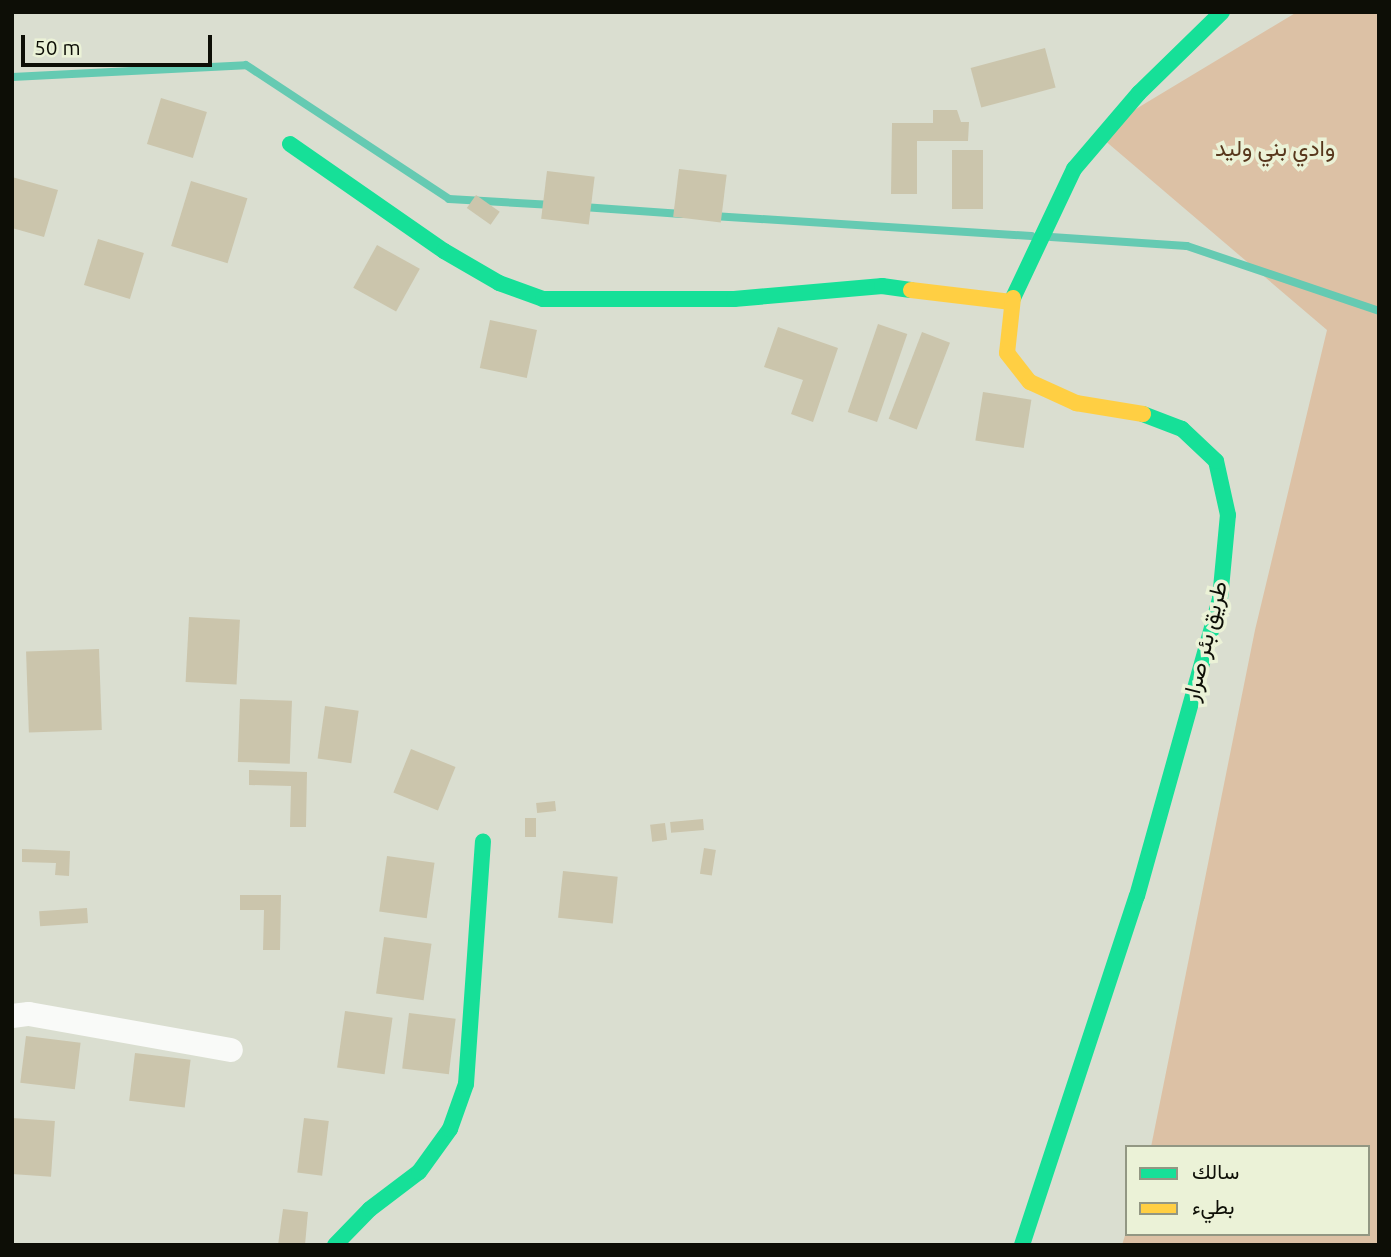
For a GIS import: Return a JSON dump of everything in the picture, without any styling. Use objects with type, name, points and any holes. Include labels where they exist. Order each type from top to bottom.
[{"type":"street","name":"طريق بئر صرار","points":[[1022,1245],[1141,883],[1220,599],[1228,515],[1216,461],[1182,429],[1135,411],[1076,403],[1030,382],[1007,353],[1011,302],[1074,169],[1139,93],[1222,12]]},
{"type":"street","points":[[290,144],[444,251],[499,283],[543,299],[734,299],[882,286],[1011,302]]},
{"type":"street","points":[[335,1245],[370,1209],[419,1172],[450,1129],[466,1084],[483,842]]},
{"type":"street","points":[[12,1016],[29,1014],[231,1050]]},
{"type":"green space","name":"وادي بني وليد","points":[[1297,12],[1379,12],[1379,1245],[1122,1245],[1125,1235],[1370,1236],[1370,1145],[1151,1145],[1255,630],[1327,330],[1096,133]]},
{"type":"building","points":[[1045,48],[1056,88],[981,108],[971,68]]},
{"type":"building","points":[[161,98],[207,112],[193,158],[147,144]]},
{"type":"building","points":[[933,110],[957,110],[961,122],[969,122],[968,141],[917,141],[917,194],[891,194],[892,123],[933,123]]},
{"type":"building","points":[[952,150],[983,150],[983,209],[952,209]]},
{"type":"building","points":[[679,169],[727,175],[721,222],[673,217]]},
{"type":"building","points":[[547,171],[595,177],[589,224],[541,219]]},
{"type":"building","points":[[12,177],[58,190],[44,237],[12,228]]},
{"type":"building","points":[[191,181],[247,198],[228,263],[171,246]]},
{"type":"building","points":[[476,195],[500,212],[491,225],[467,208]]},
{"type":"building","points":[[98,239],[144,253],[130,299],[84,285]]},
{"type":"building","points":[[377,245],[420,269],[396,312],[353,288]]},
{"type":"building","points":[[490,320],[537,330],[527,378],[480,368]]},
{"type":"building","points":[[878,324],[907,334],[877,422],[848,412]]},
{"type":"building","points":[[778,327],[838,348],[813,422],[791,414],[803,380],[764,367]]},
{"type":"building","points":[[922,332],[950,343],[917,430],[889,419]]},
{"type":"building","points":[[983,392],[1031,400],[1024,448],[975,440]]},
{"type":"building","points":[[189,617],[240,620],[237,685],[186,682]]},
{"type":"building","points":[[99,649],[102,730],[29,732],[26,652]]},
{"type":"building","points":[[240,699],[292,701],[290,764],[238,762]]},
{"type":"building","points":[[325,706],[359,711],[351,763],[318,758]]},
{"type":"building","points":[[411,749],[456,767],[438,811],[393,793]]},
{"type":"building","points":[[249,770],[307,772],[306,827],[290,827],[291,786],[249,785]]},
{"type":"building","points":[[555,801],[556,811],[537,813],[536,803]]},
{"type":"building","points":[[525,818],[536,818],[536,837],[525,837]]},
{"type":"building","points":[[703,819],[704,830],[671,833],[670,822]]},
{"type":"building","points":[[665,823],[667,840],[652,842],[650,825]]},
{"type":"building","points":[[704,848],[716,850],[712,876],[700,874]]},
{"type":"building","points":[[22,849],[70,851],[69,876],[55,875],[56,863],[22,862]]},
{"type":"building","points":[[387,856],[435,863],[427,918],[379,911]]},
{"type":"building","points":[[563,871],[618,877],[613,923],[558,918]]},
{"type":"building","points":[[240,895],[281,895],[280,950],[263,950],[264,910],[240,910]]},
{"type":"building","points":[[87,908],[88,923],[40,926],[39,911]]},
{"type":"building","points":[[384,937],[432,944],[424,1000],[376,993]]},
{"type":"building","points":[[345,1011],[393,1018],[385,1074],[337,1067]]},
{"type":"building","points":[[409,1013],[456,1019],[449,1074],[402,1069]]},
{"type":"building","points":[[26,1036],[81,1043],[75,1089],[20,1083]]},
{"type":"building","points":[[135,1053],[191,1060],[185,1107],[129,1101]]},
{"type":"building","points":[[12,1118],[55,1121],[51,1177],[12,1174]]},
{"type":"building","points":[[304,1118],[329,1121],[322,1176],[297,1173]]},
{"type":"building","points":[[283,1209],[308,1212],[305,1245],[278,1245]]},
{"type":"waterway","points":[[12,77],[246,65],[449,199],[553,205]]},
{"type":"waterway","points":[[583,207],[682,214]]},
{"type":"waterway","points":[[713,216],[1031,236]]},
{"type":"waterway","points":[[1051,237],[1187,246],[1379,311]]},
{"type":"traffic: fast","points":[[1013,298],[1074,169],[1139,93],[1222,12]]},
{"type":"traffic: fast","points":[[290,144],[444,251],[499,283],[543,299],[734,299],[882,286],[911,290]]},
{"type":"traffic: fast","points":[[1022,1245],[1137,896],[1220,599],[1228,515],[1216,461],[1182,429],[1143,414]]},
{"type":"traffic: fast","points":[[335,1245],[370,1209],[419,1172],[450,1129],[466,1084],[483,842]]},
{"type":"traffic: slow","points":[[911,290],[1011,302]]},
{"type":"traffic: slow","points":[[1013,298],[1007,353],[1030,382],[1076,403],[1143,414]]}]
